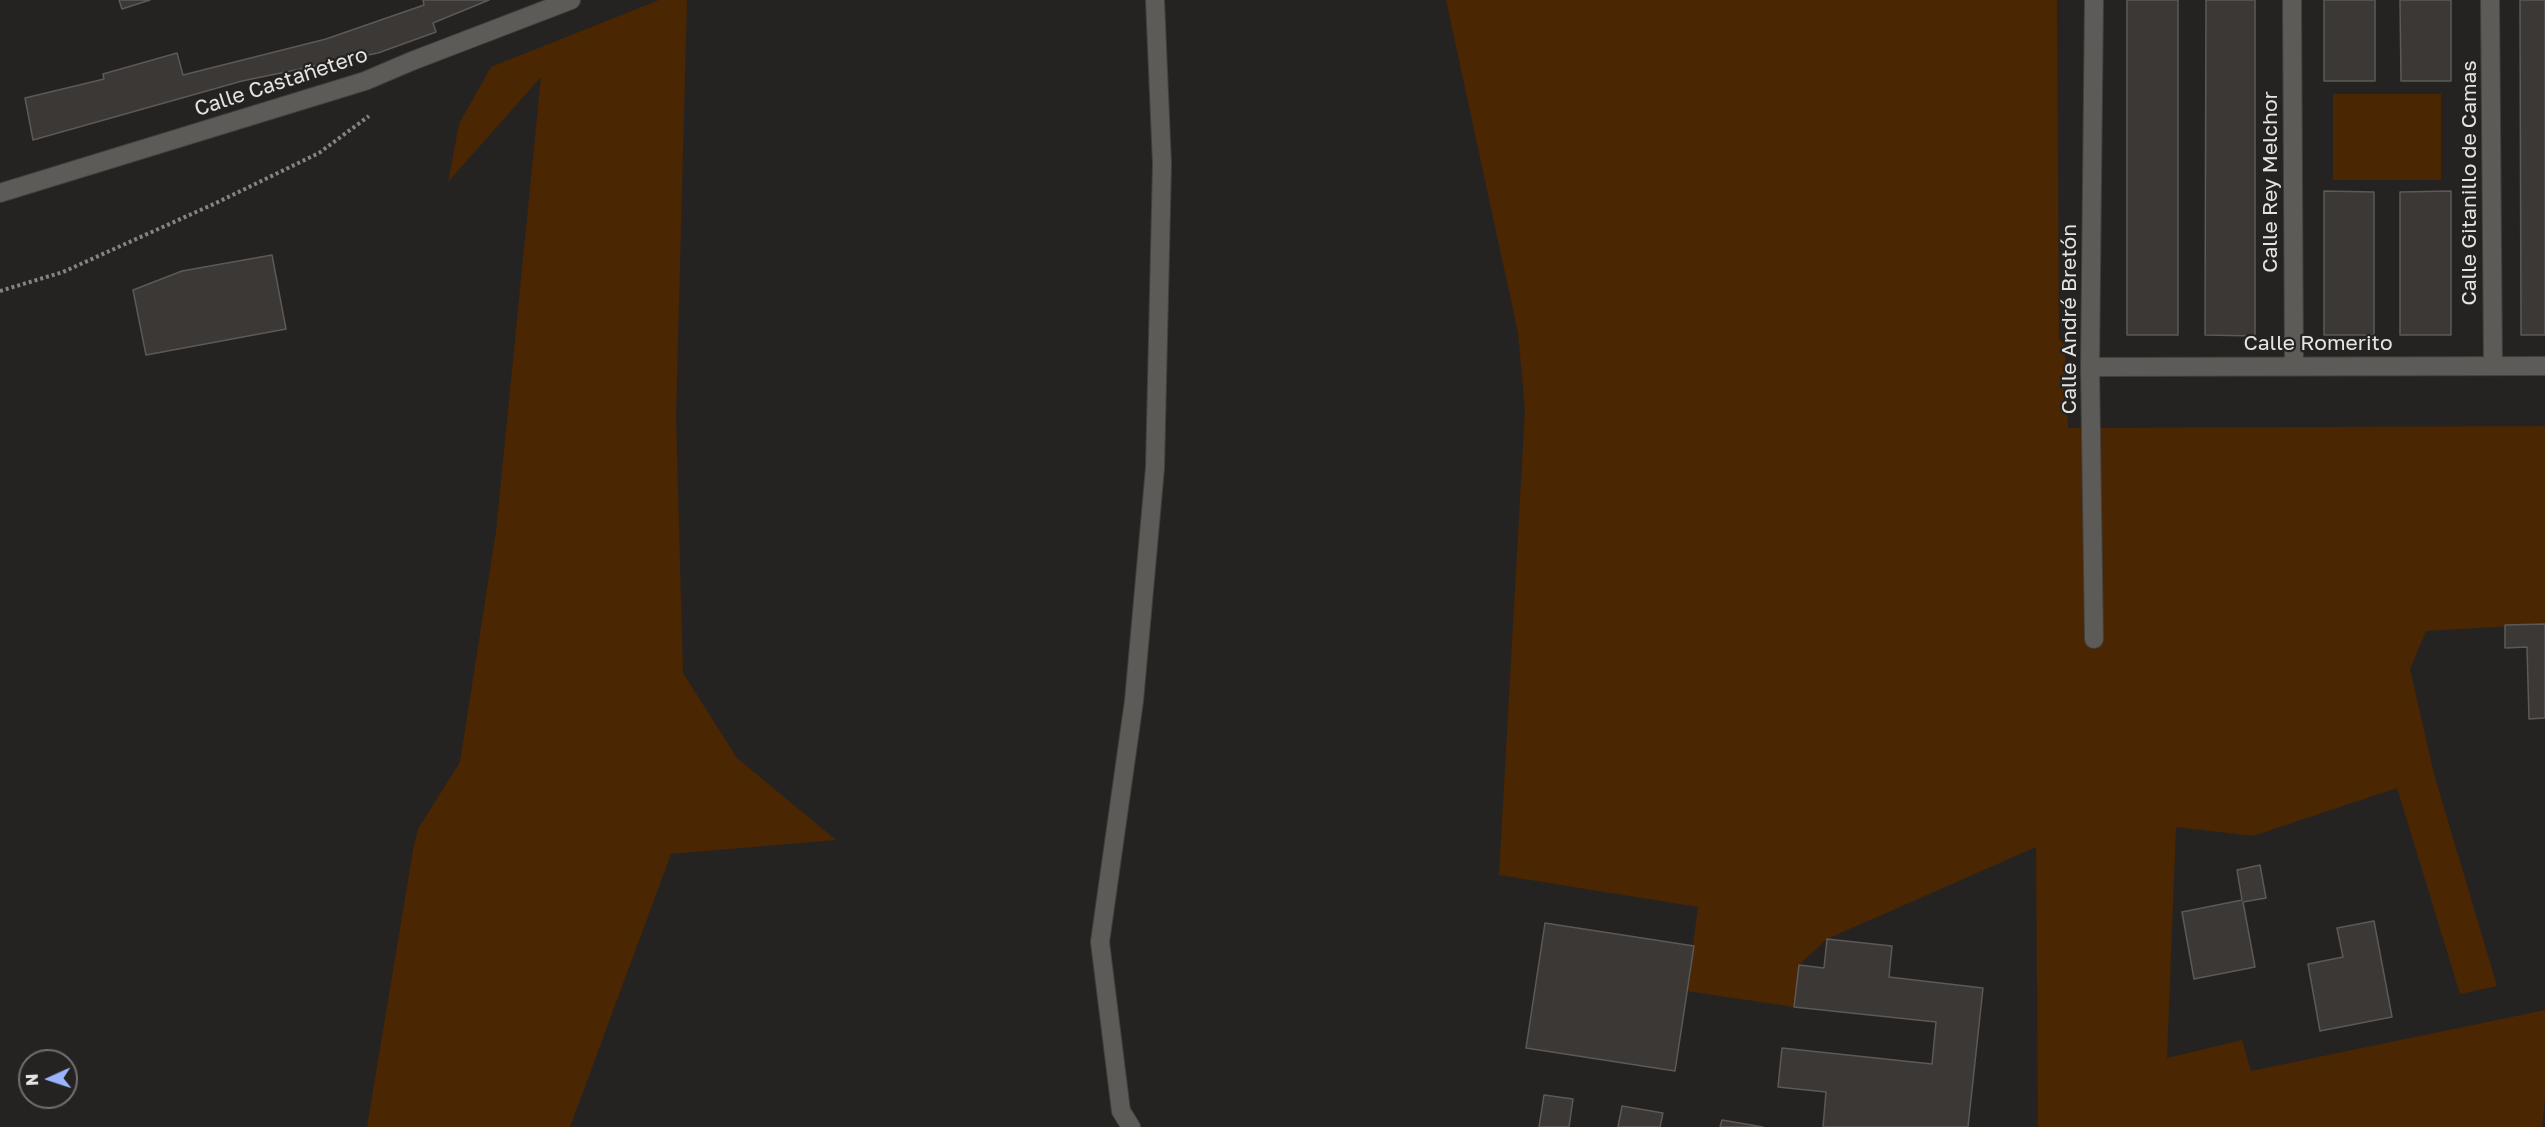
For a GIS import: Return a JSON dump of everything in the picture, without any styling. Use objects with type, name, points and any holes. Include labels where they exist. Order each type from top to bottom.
[{"type":"street","name":"Calle Castañetero","points":[[0,193],[365,81],[571,0]]},
{"type":"street","points":[[1131,1127],[1121,1111],[1100,942],[1134,701],[1155,468],[1162,165],[1155,0]]},
{"type":"street","name":"Calle André Bretón","points":[[2094,0],[2090,367],[2094,639]]},
{"type":"street","name":"Calle Rey Melchor","points":[[2292,0],[2294,365]]},
{"type":"street","name":"Calle Gitanillo de Camas","points":[[2490,0],[2493,365]]},
{"type":"street","name":"Calle Romerito","points":[[2090,367],[2545,366]]},
{"type":"path","points":[[0,291],[63,272],[216,203],[319,153],[376,110]]},
{"type":"shaded area","points":[[659,0],[687,0],[676,416],[683,673],[737,758],[836,840],[671,854],[570,1127],[367,1127],[418,829],[460,762],[496,531],[541,77],[448,182],[459,124],[491,67]]},
{"type":"shaded area","points":[[1446,0],[2057,0],[2059,340],[2065,343],[2068,428],[2545,426],[2545,624],[2426,631],[2410,669],[2434,774],[2497,986],[2460,994],[2397,788],[2253,836],[2176,827],[2167,1058],[2242,1040],[2251,1071],[2545,1010],[2545,1098],[2542,1127],[2038,1127],[2036,847],[1827,939],[1799,965],[1794,1007],[1687,991],[1698,907],[1499,875],[1525,410],[1518,333]]},
{"type":"shaded area","points":[[2333,94],[2441,94],[2441,180],[2333,180]]},
{"type":"building","points":[[119,0],[150,0],[122,9]]},
{"type":"building","points":[[423,0],[489,0],[433,23],[436,32],[378,53],[242,81],[33,140],[25,98],[104,79],[103,74],[177,53],[183,75],[326,39],[424,5]]},
{"type":"building","points":[[2127,0],[2178,0],[2178,335],[2127,335]]},
{"type":"building","points":[[2206,0],[2255,0],[2255,336],[2205,335]]},
{"type":"building","points":[[2324,0],[2375,0],[2375,81],[2324,81]]},
{"type":"building","points":[[2400,0],[2451,0],[2451,81],[2401,81]]},
{"type":"building","points":[[2520,0],[2545,0],[2545,335],[2521,335]]},
{"type":"building","points":[[2324,191],[2374,192],[2374,335],[2324,335]]},
{"type":"building","points":[[2451,191],[2451,335],[2400,335],[2400,192]]},
{"type":"building","points":[[272,255],[286,329],[146,355],[133,290],[182,271]]},
{"type":"building","points":[[2545,624],[2545,718],[2529,719],[2527,647],[2505,648],[2505,625]]},
{"type":"building","points":[[2260,865],[2266,898],[2243,902],[2255,967],[2194,979],[2182,912],[2242,900],[2237,870]]},
{"type":"building","points":[[2374,921],[2392,1017],[2320,1031],[2308,964],[2343,957],[2337,928]]},
{"type":"building","points":[[1545,923],[1694,946],[1675,1071],[1526,1048]]},
{"type":"building","points":[[1827,939],[1892,946],[1889,977],[1983,988],[1968,1127],[1823,1127],[1826,1092],[1778,1087],[1782,1048],[1932,1064],[1936,1022],[1794,1007],[1799,965],[1824,968]]},
{"type":"building","points":[[1544,1095],[1573,1099],[1569,1127],[1539,1127]]},
{"type":"building","points":[[1622,1106],[1663,1113],[1660,1127],[1618,1127]]},
{"type":"building","points":[[1722,1120],[1763,1127],[1720,1127]]}]
